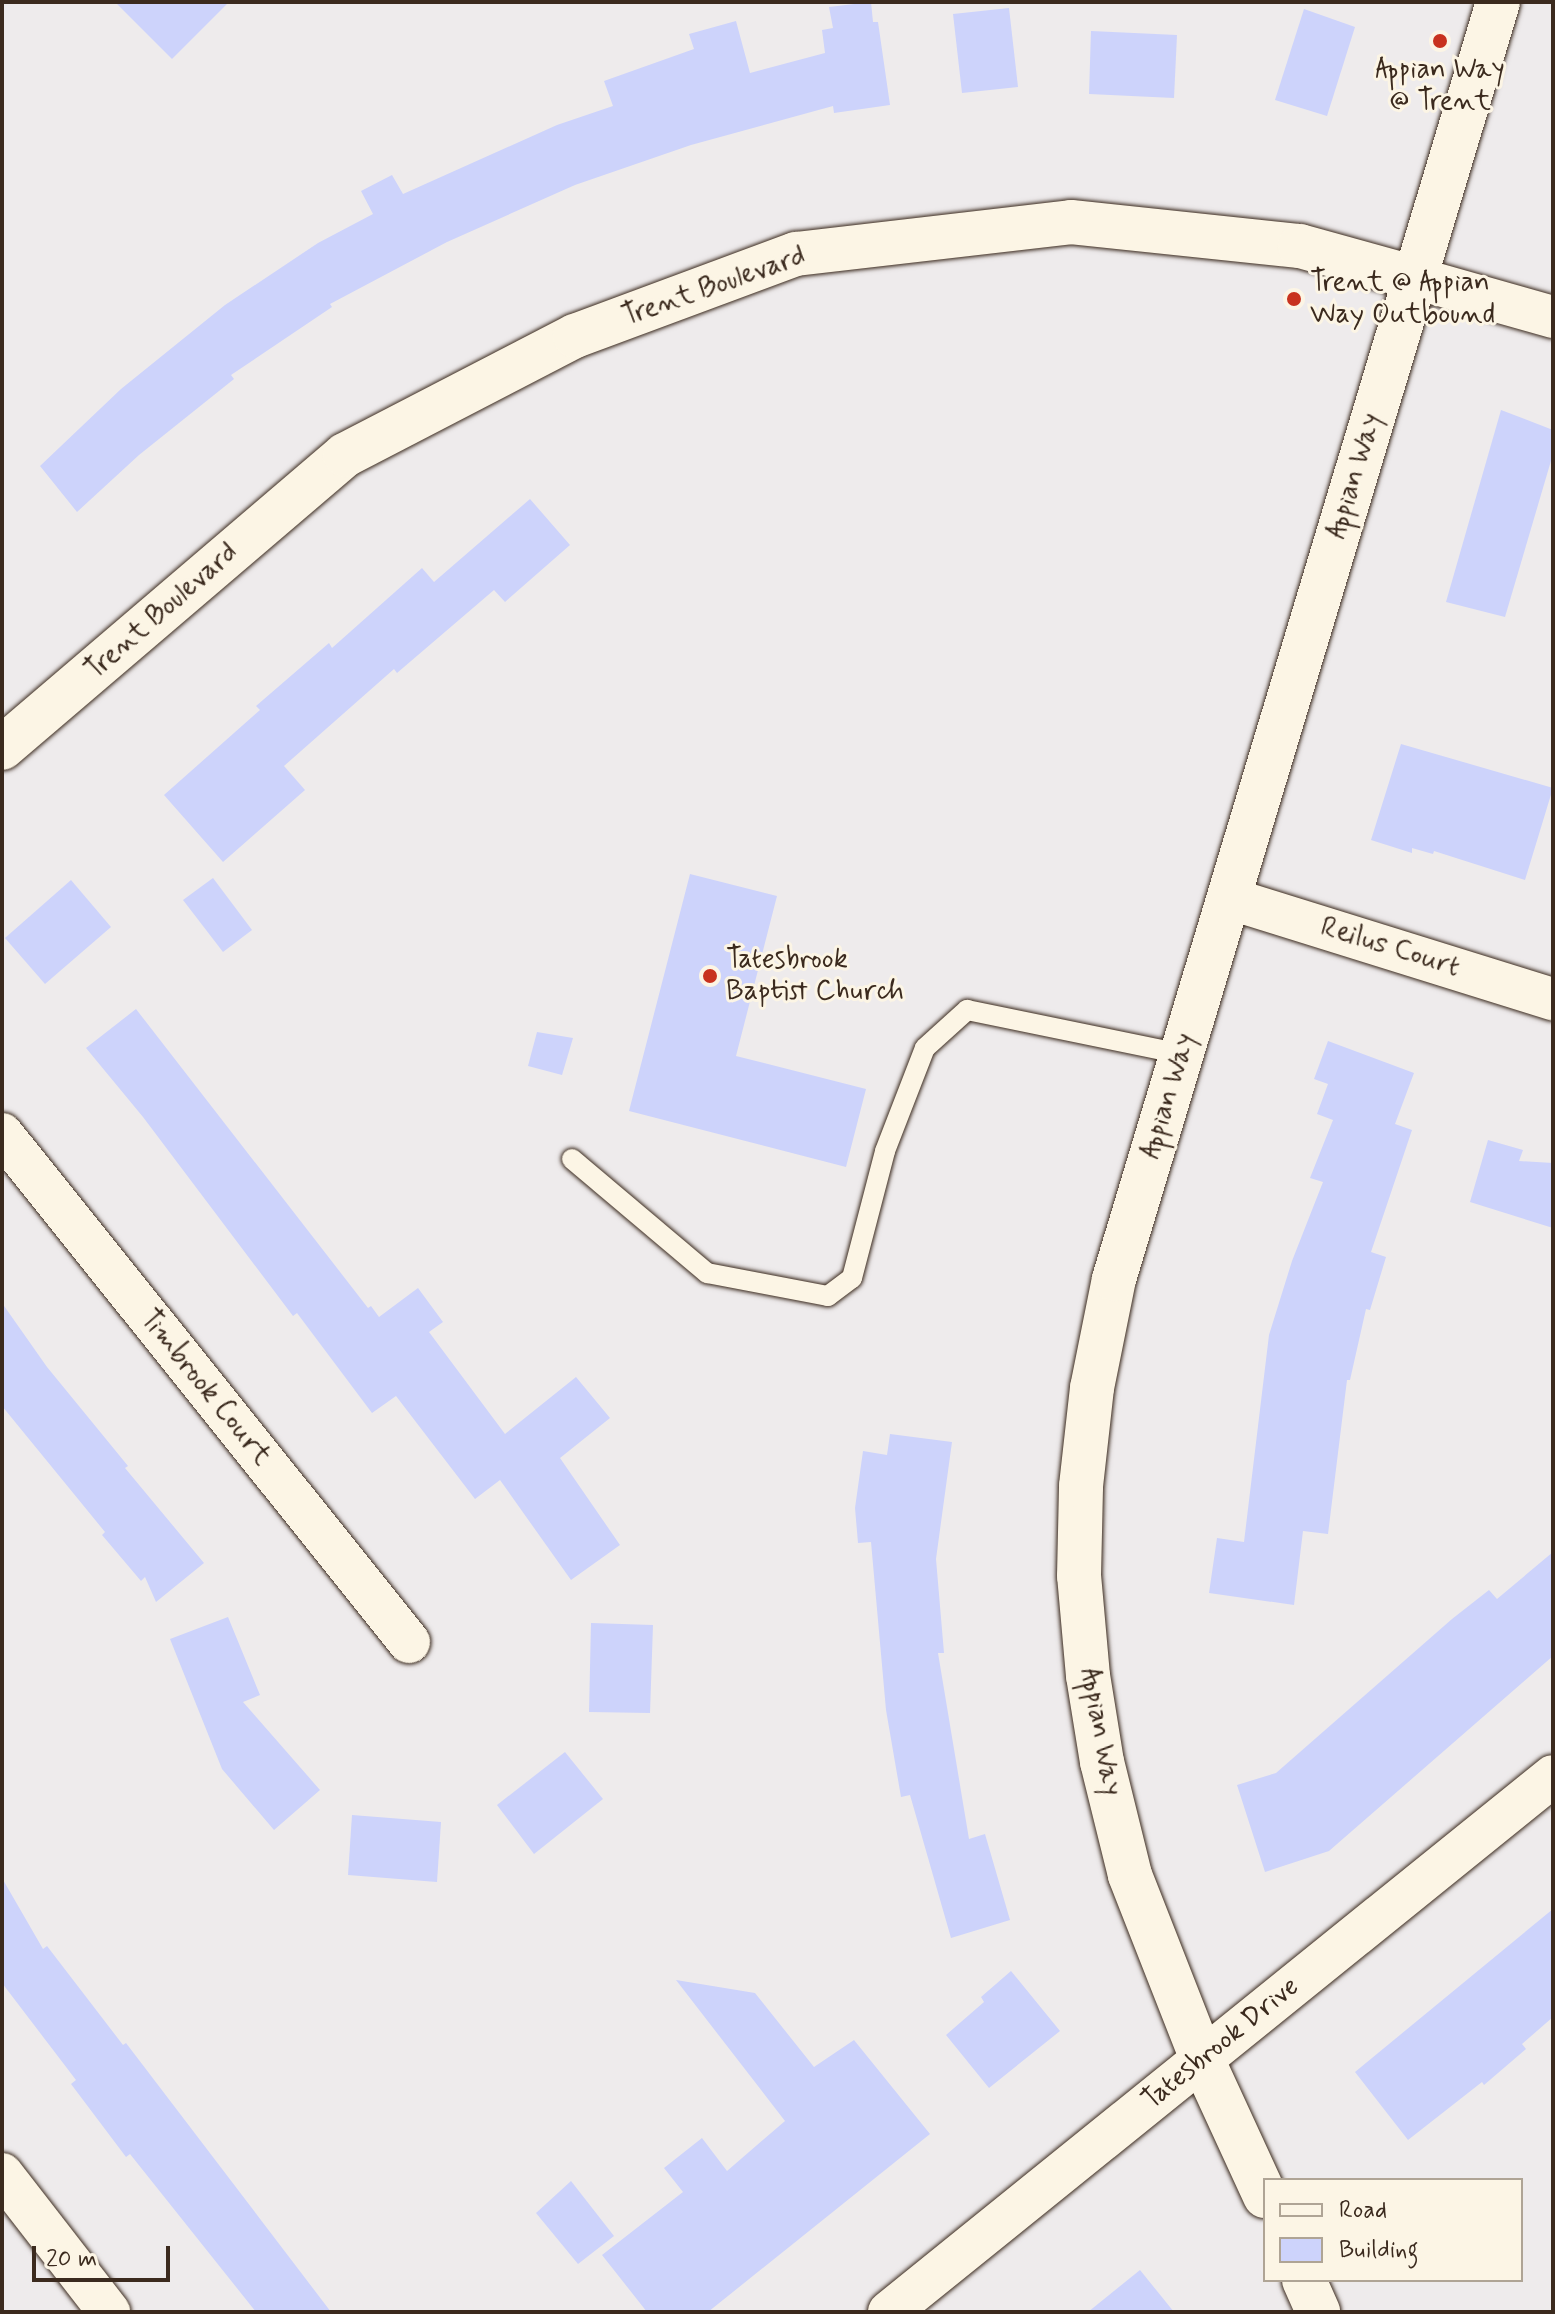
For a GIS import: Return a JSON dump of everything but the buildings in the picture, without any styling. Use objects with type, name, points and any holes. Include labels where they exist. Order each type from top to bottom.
[{"type":"street","name":"Appian Way","points":[[1263,2192],[1202,2059],[1130,1875],[1102,1762],[1088,1676],[1079,1576],[1081,1486],[1092,1388],[1114,1279],[1498,2]]},
{"type":"street","name":"Trent Boulevard","points":[[2,748],[345,455],[575,336],[796,254],[1071,222],[1300,246],[1553,317]]},
{"type":"street","name":"Reilus Court","points":[[1228,898],[1553,999]]},
{"type":"street","name":"Timbrook Court","points":[[2,1134],[409,1642]]},
{"type":"street","name":"Tatesbrook Drive","points":[[889,2312],[1553,1776]]},
{"type":"street","points":[[2,2174],[109,2312]]},
{"type":"street","points":[[1305,2282],[1318,2312]]},
{"type":"lane","points":[[572,1159],[707,1273],[828,1296],[852,1278],[885,1151],[925,1048],[967,1010],[1182,1054]]},
{"type":"place","name":"Appian Way @ Trent","points":[[1440,41]]},
{"type":"place","name":"Trent @ Appian Way Outbound","points":[[1294,299]]},
{"type":"place","name":"Tatesbrook Baptist Church","points":[[710,976]]}]
